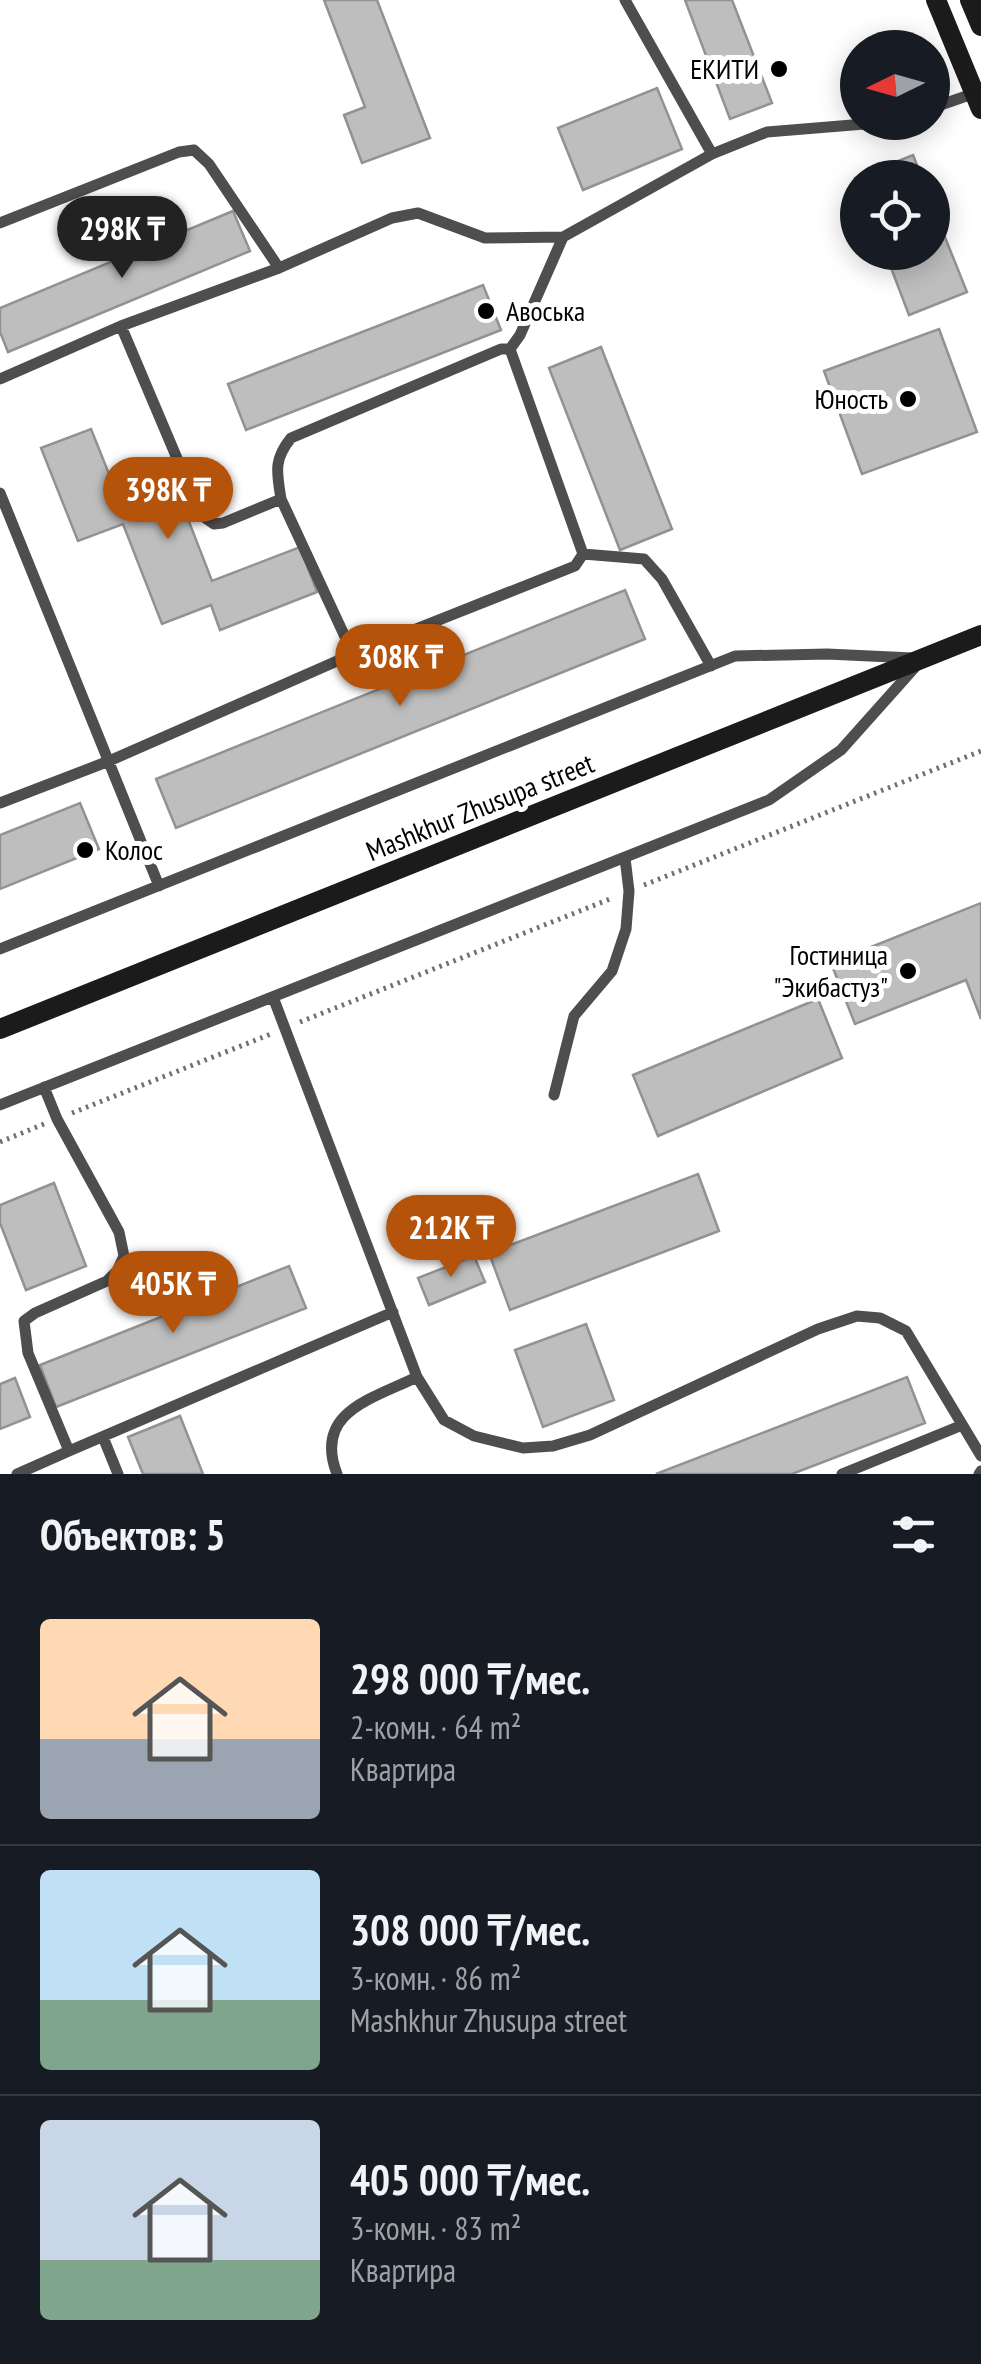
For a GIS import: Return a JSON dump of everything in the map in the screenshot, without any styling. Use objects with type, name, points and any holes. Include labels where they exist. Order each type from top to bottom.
[{"type":"main road","points":[[936,0],[978,101]]},
{"type":"main road","points":[[970,0],[981,26]]},
{"type":"main road","name":"Mashkhur Zhusupa street","points":[[0,1030],[981,635]]},
{"type":"lane","points":[[625,0],[712,154]]},
{"type":"lane","points":[[950,105],[978,101]]},
{"type":"lane","points":[[0,379],[121,326],[280,268],[392,218],[418,213],[486,238],[563,237],[712,154],[767,132],[840,126]]},
{"type":"lane","points":[[0,223],[179,152],[194,150],[209,164],[280,268]]},
{"type":"lane","points":[[353,654],[282,499],[279,453],[291,438],[510,348],[520,336],[563,237]]},
{"type":"lane","points":[[121,326],[201,515],[214,524],[223,523],[282,499]]},
{"type":"lane","points":[[510,348],[583,554]]},
{"type":"lane","points":[[0,492],[159,886]]},
{"type":"lane","points":[[0,802],[108,762],[353,654],[575,566],[583,554]]},
{"type":"lane","points":[[583,554],[644,559],[662,578],[711,666]]},
{"type":"lane","points":[[0,949],[735,656],[827,654],[922,659]]},
{"type":"lane","points":[[0,1105],[769,800],[841,750],[922,659]]},
{"type":"lane","points":[[554,1095],[574,1016],[612,972],[626,929],[629,891],[625,858]]},
{"type":"lane","points":[[273,997],[416,1377],[444,1420],[474,1436],[523,1448],[553,1446],[590,1435],[818,1329],[857,1316],[880,1318],[906,1331],[981,1456]]},
{"type":"lane","points":[[44,1087],[57,1119],[119,1232],[124,1256],[107,1281],[35,1312],[24,1321],[28,1353],[69,1452]]},
{"type":"lane","points":[[17,1474],[394,1312]]},
{"type":"lane","points":[[336,1474],[330,1458],[331,1431],[348,1411],[416,1377]]},
{"type":"lane","points":[[842,1474],[960,1426]]},
{"type":"lane","points":[[103,1437],[118,1474]]},
{"type":"path","points":[[0,1142],[981,751]]},
{"type":"building","points":[[324,0],[377,0],[430,138],[362,163],[344,115],[365,107]]},
{"type":"building","points":[[685,0],[732,0],[772,103],[730,119]]},
{"type":"building","points":[[657,88],[682,149],[583,190],[558,128]]},
{"type":"building","points":[[233,211],[250,251],[8,352],[0,332],[0,308]]},
{"type":"building","points":[[950,250],[967,292],[909,315],[892,270],[950,270]]},
{"type":"building","points":[[483,285],[501,330],[246,430],[228,384]]},
{"type":"building","points":[[939,329],[977,432],[862,474],[824,371]]},
{"type":"building","points":[[601,347],[672,529],[620,550],[549,368]]},
{"type":"building","points":[[91,429],[119,499],[172,478],[212,581],[300,547],[317,592],[220,630],[211,605],[162,624],[123,524],[78,541],[41,448]]},
{"type":"building","points":[[625,590],[645,639],[176,828],[156,779]]},
{"type":"building","points":[[80,803],[99,849],[0,889],[0,835]]},
{"type":"building","name":"Гостиница \"Экибастуз\"","points":[[981,903],[981,1019],[966,980],[855,1024],[831,963]]},
{"type":"building","points":[[818,999],[842,1058],[658,1136],[633,1075]]},
{"type":"building","points":[[698,1174],[719,1231],[510,1310],[489,1253]]},
{"type":"building","points":[[54,1183],[86,1266],[26,1290],[0,1223],[0,1205]]},
{"type":"building","points":[[474,1256],[485,1282],[429,1305],[418,1278]]},
{"type":"building","points":[[289,1266],[306,1308],[56,1407],[40,1365]]},
{"type":"building","points":[[586,1324],[614,1400],[543,1427],[515,1350]]},
{"type":"building","points":[[907,1377],[925,1423],[792,1474],[656,1474]]},
{"type":"building","points":[[15,1378],[30,1417],[0,1429],[0,1384]]},
{"type":"building","points":[[180,1416],[203,1474],[143,1474],[128,1437]]},
{"type":"place","name":"ЕКИТИ","points":[[779,69]]},
{"type":"place","name":"Авоська","points":[[486,311]]},
{"type":"place","name":"Юность","points":[[908,399]]},
{"type":"place","name":"Колос","points":[[85,850]]},
{"type":"place","name":"Гостиница \"Экибастуз\"","points":[[908,971]]}]
